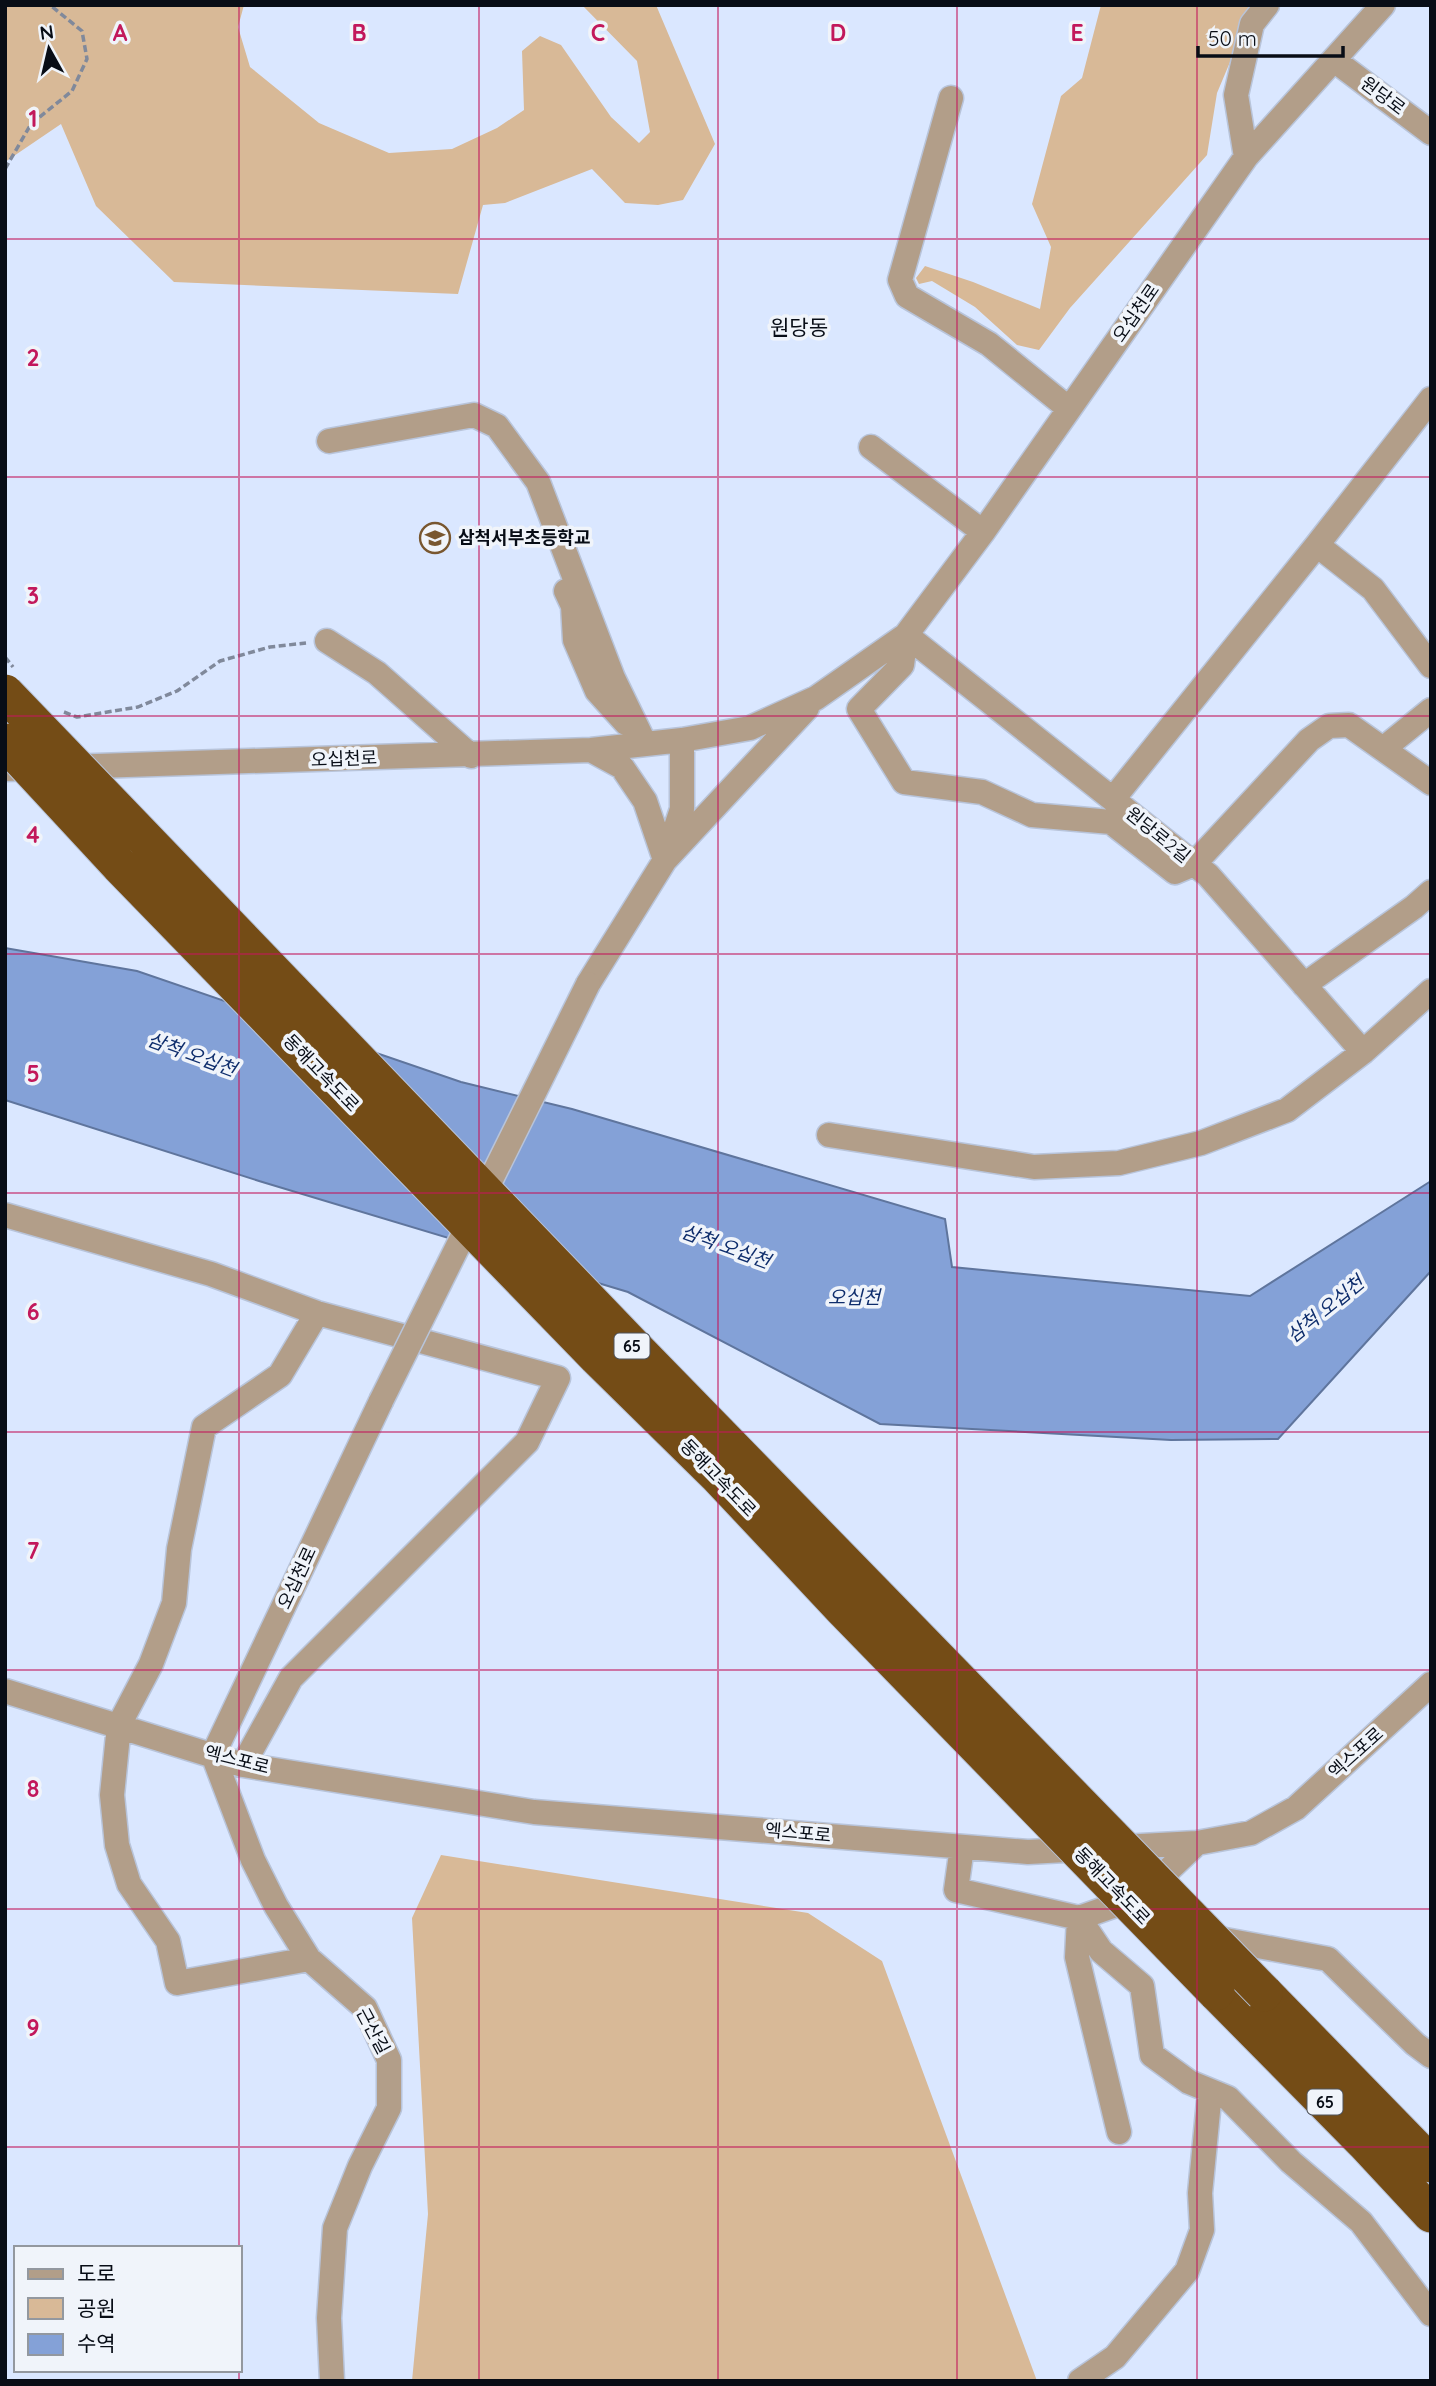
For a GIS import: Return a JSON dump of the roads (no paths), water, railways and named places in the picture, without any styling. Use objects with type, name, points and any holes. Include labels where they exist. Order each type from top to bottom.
[{"type":"highway","name":"동해고속도로","points":[[12,684],[633,1346],[1431,2164]]},
{"type":"highway","name":"동해고속도로","points":[[5,743],[128,874],[597,1357],[718,1476],[842,1608],[1365,2143],[1431,2214]]},
{"type":"street","points":[[1245,157],[1236,95],[1252,24],[1267,5]]},
{"type":"street","name":"오십천로","points":[[5,769],[591,750],[682,740],[750,728],[816,698],[906,635],[983,532],[1245,157],[1383,5]]},
{"type":"street","name":"원당로","points":[[1334,60],[1431,133]]},
{"type":"street","points":[[951,98],[900,280],[907,296],[989,344],[1068,408]]},
{"type":"street","name":"원당로2길","points":[[1363,1052],[1208,875],[1113,799],[1431,399]]},
{"type":"street","points":[[329,441],[474,415],[497,426],[538,482],[613,678],[645,744]]},
{"type":"street","points":[[871,447],[983,532]]},
{"type":"street","points":[[531,500],[573,606],[575,640],[597,691],[645,744]]},
{"type":"street","points":[[1317,545],[1373,589],[1431,666]]},
{"type":"street","points":[[906,635],[1113,799]]},
{"type":"street","points":[[906,635],[902,665],[859,709],[904,782],[982,792],[1032,815],[1111,822],[1175,872],[1194,864],[1309,740],[1329,726],[1349,725],[1431,783]]},
{"type":"street","points":[[327,641],[377,673],[471,755]]},
{"type":"street","points":[[666,860],[816,698]]},
{"type":"street","points":[[1383,749],[1431,710]]},
{"type":"street","points":[[666,860],[682,809],[682,740]]},
{"type":"street","points":[[591,750],[622,767],[638,790],[645,801],[666,860]]},
{"type":"street","name":"오십천로","points":[[213,1755],[381,1401],[588,984],[666,860]]},
{"type":"street","points":[[1304,985],[1431,892]]},
{"type":"street","points":[[829,1135],[1034,1167],[1119,1163],[1201,1143],[1287,1110],[1363,1052],[1431,991]]},
{"type":"street","points":[[5,1214],[211,1275],[317,1313],[558,1378],[527,1442],[291,1678],[243,1765]]},
{"type":"street","points":[[309,1959],[177,1983],[168,1941],[129,1884],[117,1846],[112,1796],[119,1725],[151,1664],[174,1603],[179,1549],[204,1427],[280,1375],[317,1313]]},
{"type":"street","name":"엑스포로","points":[[5,1691],[243,1765],[534,1812],[1028,1852],[1196,1843],[1251,1833],[1296,1808],[1431,1684]]},
{"type":"street","name":"근산길","points":[[213,1755],[253,1860],[276,1906],[309,1959],[365,2008],[389,2060],[389,2108],[360,2166],[335,2228],[329,2318],[332,2381]]},
{"type":"street","points":[[962,1847],[956,1890],[1079,1918],[1141,1896],[1196,1843]]},
{"type":"street","points":[[1141,1896],[1184,1933],[1328,1959],[1415,2044],[1431,2056]]},
{"type":"street","points":[[1079,1918],[1101,1951],[1142,1986],[1152,2055],[1189,2082],[1228,2098],[1291,2162],[1361,2222],[1431,2314]]},
{"type":"street","points":[[1079,1918],[1077,1957],[1119,2132]]},
{"type":"street","points":[[1080,2381],[1115,2357],[1187,2271],[1202,2230],[1200,2193],[1210,2091]]},
{"type":"water","name":"오십천","points":[[5,948],[137,971],[461,1082],[572,1109],[945,1219],[952,1267],[1250,1296],[1431,1181],[1431,1271],[1278,1439],[1171,1440],[880,1424],[628,1292],[259,1181],[5,1100]]},
{"type":"place","name":"삼척서부초등학교","points":[[435,538]]},
{"type":"district","name":"원당동","points":[[799,328]]},
{"type":"water label","name":"삼척 오십천","points":[[192,1054]]},
{"type":"water label","name":"삼척 오십천","points":[[726,1246]]},
{"type":"water label","name":"삼척 오십천","points":[[1325,1309]]}]
